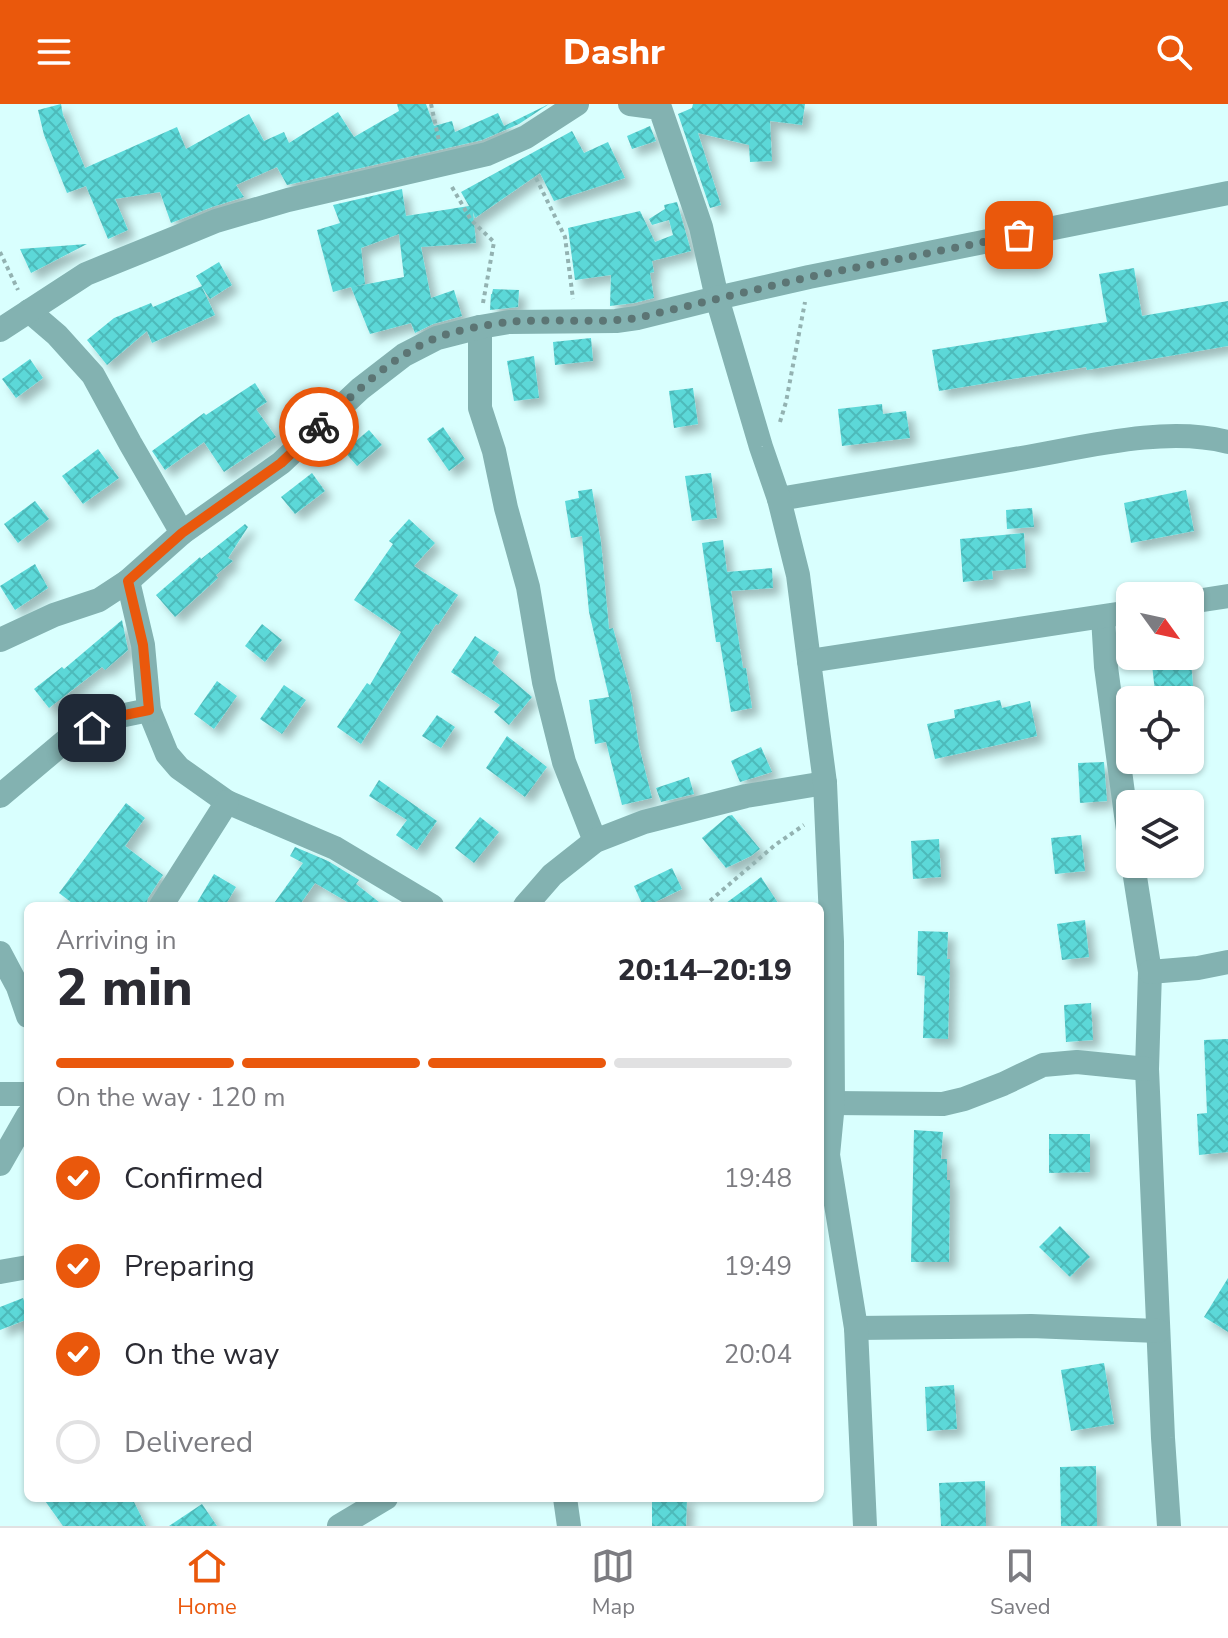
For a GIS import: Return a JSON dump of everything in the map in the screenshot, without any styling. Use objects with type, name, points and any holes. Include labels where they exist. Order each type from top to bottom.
[{"type":"street","points":[[0,330],[86,274],[216,221],[366,181],[487,154],[513,144],[577,104]]},
{"type":"street","points":[[630,104],[660,106],[701,227],[717,298],[779,499],[798,575],[827,811],[826,996],[833,1103],[828,1155],[856,1328],[865,1526]]},
{"type":"street","points":[[0,640],[54,615],[99,600],[128,581],[182,533],[281,463],[360,389],[404,355],[437,338],[509,322],[637,318],[809,277],[1228,193]]},
{"type":"street","points":[[29,311],[57,335],[93,375],[182,533]]},
{"type":"street","points":[[480,327],[480,408],[528,587],[544,682],[564,762],[595,841]]},
{"type":"street","points":[[779,499],[1117,442],[1180,436],[1228,442]]},
{"type":"street","points":[[128,581],[143,645],[149,710],[167,754],[179,768],[227,802],[335,848],[425,902]]},
{"type":"street","points":[[1204,600],[1228,596]]},
{"type":"street","points":[[809,661],[1116,615]]},
{"type":"street","points":[[1103,617],[1106,667],[1123,790]]},
{"type":"street","points":[[0,796],[69,738],[115,717],[149,710]]},
{"type":"street","points":[[528,902],[552,875],[595,841],[644,822],[746,796],[825,783]]},
{"type":"street","points":[[164,902],[227,802]]},
{"type":"street","points":[[1135,878],[1150,972],[1147,1069],[1169,1526]]},
{"type":"street","points":[[0,953],[24,1004]]},
{"type":"street","points":[[1150,972],[1228,962]]},
{"type":"street","points":[[833,1103],[943,1104],[1003,1084],[1043,1065],[1077,1062],[1147,1069]]},
{"type":"street","points":[[0,1094],[24,1094]]},
{"type":"street","points":[[0,1164],[24,1122]]},
{"type":"street","points":[[0,1272],[24,1268]]},
{"type":"street","points":[[856,1328],[1031,1326],[1158,1331]]},
{"type":"street","points":[[339,1526],[379,1502]]},
{"type":"street","points":[[566,1502],[569,1526]]},
{"type":"path","points":[[431,104],[444,165],[454,193],[471,220],[494,242],[480,327]]},
{"type":"path","points":[[536,178],[565,237],[575,321]]},
{"type":"path","points":[[0,252],[29,311]]},
{"type":"path","points":[[761,447],[780,422],[786,402],[809,277]]},
{"type":"path","points":[[709,902],[775,845],[827,811]]},
{"type":"building","points":[[61,104],[85,168],[177,127],[186,149],[249,114],[264,141],[284,132],[289,143],[338,112],[354,137],[399,111],[397,104],[426,104],[434,126],[452,121],[455,132],[498,113],[504,126],[549,104],[519,124],[482,140],[287,185],[277,167],[236,185],[244,197],[171,223],[160,192],[115,199],[128,230],[108,239],[86,186],[67,193],[44,135],[38,110]]},
{"type":"building","points":[[693,104],[805,104],[802,125],[770,121],[772,161],[750,162],[749,145],[698,133],[721,205],[710,208],[678,114],[692,108]]},
{"type":"building","points":[[650,126],[656,141],[632,149],[627,136]]},
{"type":"building","points":[[572,131],[584,153],[608,142],[625,178],[554,201],[540,173],[475,218],[473,212],[476,243],[421,247],[431,298],[454,290],[462,316],[415,333],[411,323],[370,334],[351,287],[333,292],[317,230],[340,223],[333,205],[402,189],[406,216],[469,206],[461,192]],"holes":[[[399,234],[404,277],[352,287],[365,284],[361,248]]]},
{"type":"building","points":[[677,202],[691,251],[652,261],[654,272],[650,273],[654,298],[610,306],[611,275],[575,280],[568,228],[640,211],[655,242],[673,235],[669,220],[652,225],[649,219],[665,209],[664,205]]},
{"type":"building","points":[[87,244],[31,273],[20,249]]},
{"type":"building","points":[[219,262],[232,285],[210,299],[202,287],[215,315],[152,343],[147,331],[107,365],[87,340],[114,318],[151,303],[153,307],[202,286],[196,276]]},
{"type":"building","points":[[1134,268],[1142,316],[1228,301],[1228,346],[939,391],[932,350],[1107,322],[1099,274]]},
{"type":"building","points":[[493,289],[519,290],[518,307],[490,310]]},
{"type":"building","points":[[591,338],[593,361],[555,365],[553,342]]},
{"type":"building","points":[[534,356],[539,398],[514,401],[507,361]]},
{"type":"building","points":[[30,359],[43,378],[16,398],[2,379]]},
{"type":"building","points":[[255,383],[267,402],[256,409],[276,437],[224,472],[204,442],[165,470],[152,451],[204,413],[206,415]]},
{"type":"building","points":[[693,388],[698,424],[674,428],[669,391]]},
{"type":"building","points":[[882,404],[883,414],[906,411],[910,438],[842,446],[838,409]]},
{"type":"building","points":[[443,427],[465,459],[449,471],[427,439]]},
{"type":"building","points":[[369,430],[382,445],[357,466],[344,451]]},
{"type":"building","points":[[98,449],[119,478],[83,504],[62,476]]},
{"type":"building","points":[[312,473],[325,491],[295,514],[281,497]]},
{"type":"building","points":[[711,473],[717,518],[692,521],[685,476]]},
{"type":"building","points":[[592,489],[601,542],[609,629],[613,628],[631,694],[639,746],[652,798],[622,805],[606,742],[595,744],[589,700],[609,697],[589,612],[582,536],[571,538],[565,501],[579,498],[578,491]]},
{"type":"building","points":[[1186,490],[1194,531],[1131,543],[1124,503]]},
{"type":"building","points":[[35,501],[49,519],[18,543],[4,524]]},
{"type":"building","points":[[1032,508],[1034,527],[1007,529],[1006,510]]},
{"type":"building","points":[[409,519],[435,543],[414,566],[458,595],[436,624],[361,744],[337,727],[367,683],[370,685],[401,632],[354,600],[393,544],[389,541]]},
{"type":"building","points":[[245,524],[248,527],[228,558],[233,561],[175,617],[156,595]]},
{"type":"building","points":[[1024,533],[1026,568],[992,571],[993,579],[963,582],[960,539]]},
{"type":"building","points":[[723,540],[727,572],[772,568],[773,588],[731,591],[752,708],[731,712],[720,642],[716,642],[702,543]]},
{"type":"building","points":[[35,564],[48,588],[15,610],[0,586]]},
{"type":"building","points":[[122,620],[128,650],[105,670],[102,667],[49,708],[34,689],[62,667],[64,669]]},
{"type":"building","points":[[262,624],[282,640],[265,662],[245,646]]},
{"type":"building","points":[[475,636],[499,652],[492,663],[532,697],[509,725],[494,712],[500,705],[451,672]]},
{"type":"building","points":[[1153,670],[1192,670],[1193,686],[1154,686]]},
{"type":"building","points":[[217,681],[237,696],[214,729],[194,714]]},
{"type":"building","points":[[284,685],[306,700],[282,734],[260,719]]},
{"type":"building","points":[[1000,700],[1002,708],[1030,701],[1037,736],[935,759],[927,724],[955,718],[954,710]]},
{"type":"building","points":[[437,715],[455,727],[441,748],[422,736]]},
{"type":"building","points":[[507,736],[547,767],[525,797],[486,768]]},
{"type":"building","points":[[761,747],[772,772],[740,782],[731,761]]},
{"type":"building","points":[[1104,762],[1107,801],[1080,803],[1078,763]]},
{"type":"building","points":[[689,777],[694,794],[661,802],[656,788]]},
{"type":"building","points":[[379,780],[437,821],[417,850],[396,835],[407,820],[369,796]]},
{"type":"building","points":[[126,803],[145,818],[125,846],[163,875],[147,902],[71,902],[59,893]]},
{"type":"building","points":[[732,815],[760,849],[726,868],[702,838]]},
{"type":"building","points":[[480,817],[499,832],[474,863],[455,848]]},
{"type":"building","points":[[1081,835],[1085,871],[1055,874],[1051,838]]},
{"type":"building","points":[[939,839],[941,877],[913,879],[911,841]]},
{"type":"building","points":[[295,847],[328,861],[359,880],[356,884],[379,902],[347,902],[315,883],[302,902],[275,902],[303,863],[290,856]]},
{"type":"building","points":[[672,868],[682,889],[655,902],[641,902],[634,886]]},
{"type":"building","points":[[214,874],[236,887],[227,902],[197,902]]},
{"type":"building","points":[[761,877],[777,902],[727,902]]},
{"type":"building","points":[[1085,920],[1089,957],[1062,960],[1057,924]]},
{"type":"building","points":[[918,931],[948,932],[948,1039],[923,1038],[925,976],[917,975]]},
{"type":"building","points":[[1091,1003],[1093,1040],[1066,1042],[1064,1005]]},
{"type":"building","points":[[1228,1039],[1228,1152],[1199,1155],[1197,1114],[1207,1113],[1204,1040]]},
{"type":"building","points":[[914,1130],[943,1132],[941,1159],[947,1159],[947,1180],[950,1180],[949,1262],[911,1262]]},
{"type":"building","points":[[1049,1134],[1090,1134],[1090,1172],[1049,1173]]},
{"type":"building","points":[[1060,1226],[1090,1257],[1070,1277],[1039,1247]]},
{"type":"building","points":[[1228,1278],[1228,1332],[1204,1317]]},
{"type":"building","points":[[23,1298],[24,1321],[0,1330],[0,1307]]},
{"type":"building","points":[[1104,1363],[1114,1424],[1071,1431],[1061,1370]]},
{"type":"building","points":[[954,1385],[957,1429],[927,1431],[925,1387]]},
{"type":"building","points":[[1096,1466],[1097,1526],[1061,1526],[1060,1467]]},
{"type":"building","points":[[985,1481],[986,1526],[941,1526],[939,1483]]},
{"type":"building","points":[[46,1502],[134,1502],[146,1526],[63,1526]]},
{"type":"building","points":[[652,1502],[687,1502],[686,1526],[652,1526]]},
{"type":"building","points":[[202,1504],[217,1526],[169,1526]]},
{"type":"way so far","points":[[319,427],[360,389],[404,355],[437,338],[509,322],[637,318],[809,277],[1019,235]]},
{"type":"route","points":[[92,728],[115,717],[149,710],[143,645],[128,581],[182,533],[281,463],[319,427]]}]
